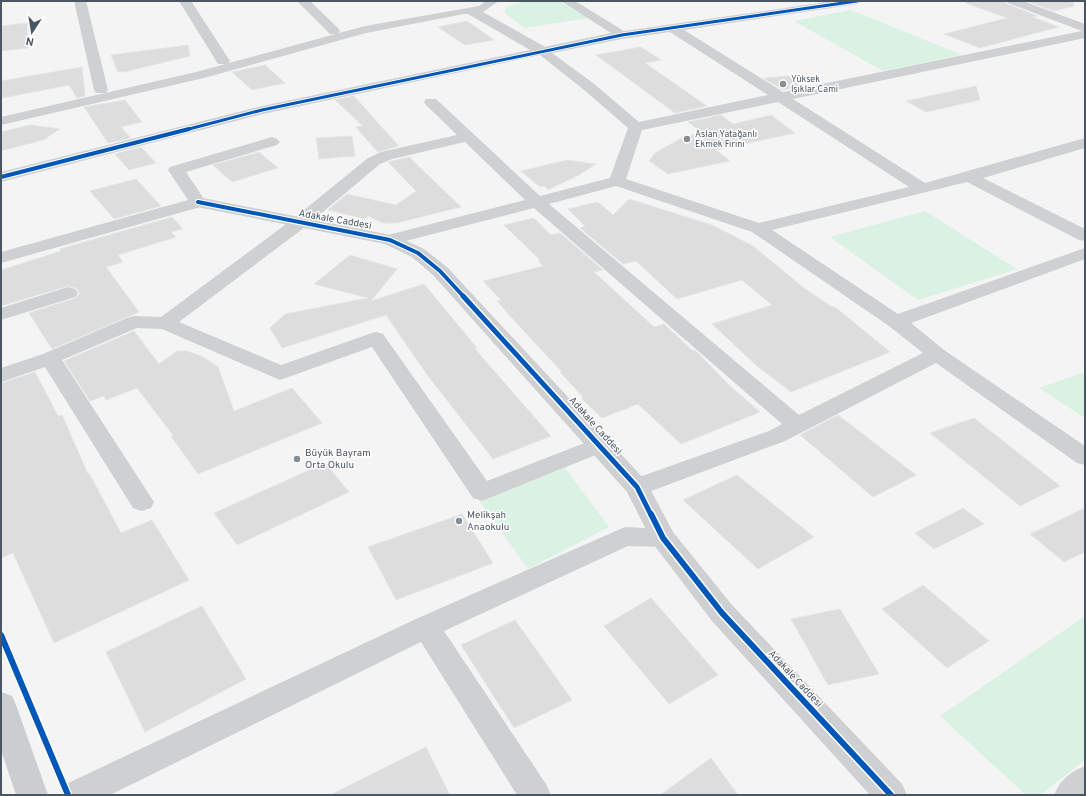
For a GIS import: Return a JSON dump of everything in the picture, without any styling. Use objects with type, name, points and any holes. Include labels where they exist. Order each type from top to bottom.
[{"type":"main road","points":[[1,705],[32,795]]},
{"type":"street","points":[[80,1],[101,90]]},
{"type":"street","points":[[185,1],[223,61]]},
{"type":"street","points":[[303,1],[334,31]]},
{"type":"street","points":[[1,112],[223,61],[448,1]]},
{"type":"street","points":[[448,1],[444,6],[446,8],[467,11],[542,51]]},
{"type":"street","points":[[567,1],[622,35]]},
{"type":"street","points":[[1012,1],[1085,28]]},
{"type":"street","points":[[1,121],[192,77],[364,30],[467,11],[490,4],[506,2]]},
{"type":"street","points":[[1,177],[262,110],[542,51],[622,35],[848,2]]},
{"type":"street","points":[[490,4],[542,51],[588,86],[636,127]]},
{"type":"street","points":[[673,28],[922,188]]},
{"type":"street","points":[[636,127],[1085,34]]},
{"type":"street","points":[[431,102],[536,201],[798,426]]},
{"type":"street","points":[[617,182],[636,127]]},
{"type":"street","points":[[165,323],[299,223],[374,161],[387,155],[469,137]]},
{"type":"street","points":[[1,258],[198,202],[176,170],[272,142]]},
{"type":"street","points":[[758,228],[969,177],[1085,142]]},
{"type":"street","points":[[969,177],[1085,236]]},
{"type":"street","points":[[390,240],[536,201],[617,182],[758,228],[896,322],[937,354],[1085,456]]},
{"type":"street","name":"Adakale Caddesi","points":[[198,202],[390,240],[418,253],[440,271],[637,487],[663,538],[722,613],[891,795]]},
{"type":"street","points":[[896,322],[1085,253]]},
{"type":"street","points":[[1,314],[68,293]]},
{"type":"street","points":[[2,371],[50,358],[134,322],[165,323],[280,373],[376,338],[482,492],[600,445]]},
{"type":"street","points":[[637,487],[777,436],[937,354]]},
{"type":"street","points":[[50,358],[142,502]]},
{"type":"street","points":[[77,795],[426,627],[625,536],[663,538]]},
{"type":"street","points":[[426,627],[535,795]]},
{"type":"street","points":[[1070,795],[1085,781]]},
{"type":"green space","points":[[524,1],[559,1],[589,18],[524,28],[505,13],[505,8]]},
{"type":"green space","points":[[851,10],[962,55],[883,71],[794,21]]},
{"type":"green space","points":[[925,211],[1017,269],[918,300],[830,237]]},
{"type":"green space","points":[[1085,372],[1085,418],[1039,388]]},
{"type":"green space","points":[[565,468],[609,527],[528,569],[480,502]]},
{"type":"green space","points":[[1085,616],[1085,760],[1040,795],[1026,795],[940,716]]},
{"type":"building","points":[[966,1],[1004,1],[1007,4],[1038,16],[1033,17],[1059,27],[980,48],[944,34],[1007,18],[966,3]]},
{"type":"building","points":[[1027,1],[1073,1],[1074,6],[1054,11]]},
{"type":"building","points":[[467,21],[494,40],[465,45],[438,27]]},
{"type":"building","points":[[27,23],[28,48],[1,51],[1,26]]},
{"type":"building","points":[[188,45],[190,56],[124,72],[118,72],[111,55]]},
{"type":"building","points":[[641,47],[661,60],[645,63],[707,106],[675,113],[596,55]]},
{"type":"building","points":[[265,65],[285,83],[252,90],[232,72]]},
{"type":"building","points":[[82,67],[85,96],[77,98],[69,85],[2,98],[1,81]]},
{"type":"building","name":"Yüksek Işıklar Cami","points":[[789,76],[800,87],[783,90],[763,78]]},
{"type":"building","points":[[976,86],[980,100],[926,112],[906,101]]},
{"type":"building","points":[[354,96],[399,146],[378,152],[367,140],[356,127],[363,126],[335,100]]},
{"type":"building","points":[[125,100],[142,122],[121,127],[131,138],[108,143],[84,107]]},
{"type":"building","points":[[721,115],[733,124],[771,115],[795,133],[716,150],[730,161],[668,174],[649,161],[655,153],[683,137],[703,133],[688,122]]},
{"type":"building","points":[[30,125],[60,129],[43,140],[1,151],[1,132]]},
{"type":"building","points":[[352,136],[355,156],[319,159],[316,138]]},
{"type":"building","points":[[141,147],[156,163],[129,170],[115,154]]},
{"type":"building","points":[[259,152],[278,168],[232,182],[213,165]]},
{"type":"building","points":[[409,157],[461,207],[397,223],[383,223],[368,216],[365,219],[328,210],[347,194],[396,205],[416,191],[388,162]]},
{"type":"building","points":[[567,160],[596,164],[579,175],[548,190],[544,186],[540,187],[521,171]]},
{"type":"building","points":[[136,179],[161,206],[114,219],[90,191]]},
{"type":"building","points":[[629,199],[712,225],[753,246],[804,288],[832,307],[835,307],[890,352],[791,392],[757,366],[712,324],[772,305],[742,280],[677,299],[636,261],[623,264],[580,228],[585,226],[568,209],[598,202],[613,215]]},
{"type":"building","points":[[172,217],[183,229],[171,232],[176,237],[118,255],[123,262],[106,267],[139,312],[52,349],[29,313],[75,298],[80,293],[76,288],[68,286],[1,306],[1,270],[61,251],[60,249]]},
{"type":"building","points":[[534,218],[551,235],[560,233],[603,270],[594,272],[654,327],[664,324],[693,351],[695,350],[729,385],[760,412],[681,444],[638,404],[602,418],[581,398],[583,397],[497,301],[501,300],[483,281],[543,266],[538,261],[540,260],[504,225]]},
{"type":"building","points":[[350,255],[397,269],[371,301],[424,284],[477,348],[475,349],[551,436],[493,459],[428,376],[386,315],[282,348],[270,328],[285,314],[368,298],[314,284]]},
{"type":"building","points":[[134,331],[159,364],[177,351],[187,351],[203,357],[218,367],[234,411],[292,388],[322,423],[198,474],[171,436],[173,435],[137,388],[106,400],[104,396],[90,401],[64,361]]},
{"type":"building","points":[[35,372],[58,416],[62,415],[88,474],[89,473],[121,533],[152,520],[189,580],[54,643],[13,553],[1,558],[1,383]]},
{"type":"building","points":[[838,415],[916,475],[873,497],[800,435]]},
{"type":"building","points":[[974,418],[1060,486],[1020,506],[930,433]]},
{"type":"building","points":[[325,463],[349,492],[237,545],[214,513]]},
{"type":"building","points":[[737,475],[814,537],[758,569],[683,500]]},
{"type":"building","points":[[963,508],[984,524],[934,549],[915,533]]},
{"type":"building","points":[[1085,508],[1085,552],[1064,562],[1030,534]]},
{"type":"building","points":[[462,514],[493,563],[396,600],[368,547]]},
{"type":"building","points":[[923,585],[989,641],[947,668],[882,609]]},
{"type":"building","points":[[651,598],[718,675],[669,704],[604,626]]},
{"type":"building","points":[[202,606],[246,679],[145,732],[106,652]]},
{"type":"building","points":[[840,609],[879,674],[828,685],[791,619]]},
{"type":"building","points":[[515,620],[572,700],[514,728],[461,645]]},
{"type":"building","points":[[426,747],[450,795],[330,795]]},
{"type":"building","points":[[711,758],[738,795],[660,795]]},
{"type":"cycle path","points":[[1,177],[262,110],[542,51],[622,35],[857,1]]},
{"type":"cycle path","points":[[198,202],[390,240],[418,253],[440,271],[637,487],[663,538],[722,613],[891,795]]},
{"type":"cycle path","points":[[1,635],[68,795]]},
{"type":"place","name":"Yüksek Işıklar Cami","points":[[783,84]]},
{"type":"place","name":"Aslan Yatağanlı Ekmek Fırını","points":[[687,139]]},
{"type":"place","name":"Büyük Bayram Orta Okulu","points":[[297,459]]},
{"type":"place","name":"Melikşah Anaokulu","points":[[459,521]]}]
